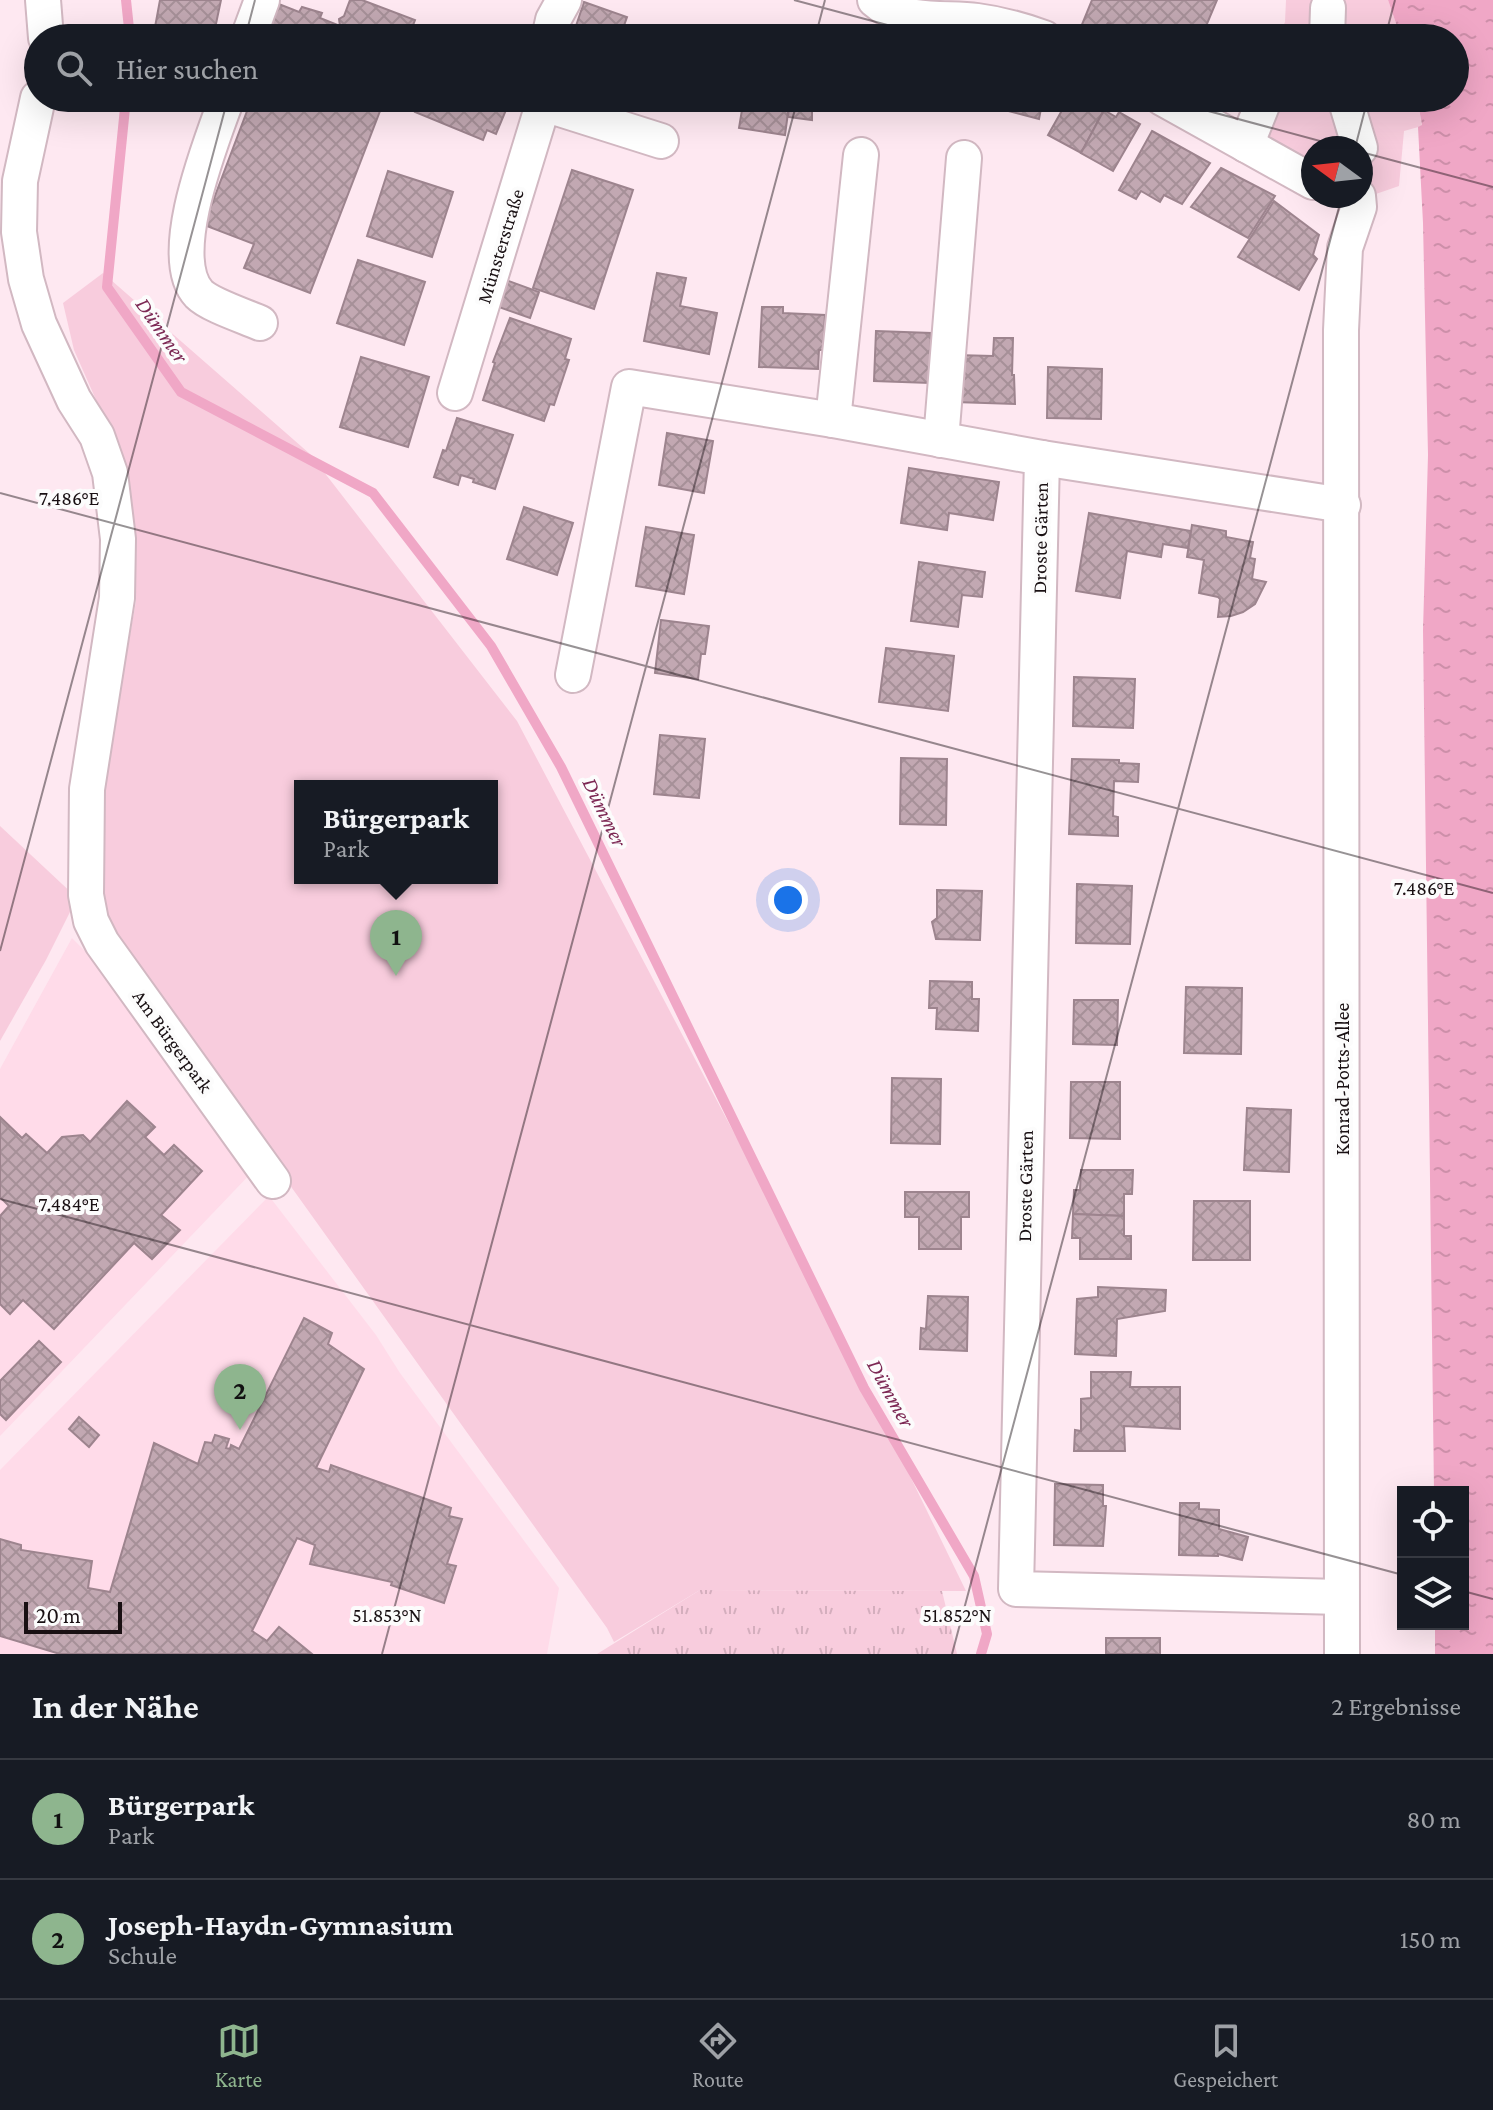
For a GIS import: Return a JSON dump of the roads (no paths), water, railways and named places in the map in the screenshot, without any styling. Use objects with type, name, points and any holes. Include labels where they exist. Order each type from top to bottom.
[{"type":"street","points":[[43,0],[45,24]]},
{"type":"street","points":[[253,24],[262,0]]},
{"type":"street","points":[[552,24],[564,0]]},
{"type":"street","points":[[875,0],[884,8],[905,16],[994,24]]},
{"type":"street","name":"Am Bürgerpark","points":[[35,112],[20,181],[19,232],[26,279],[39,324],[74,400],[97,436],[110,473],[118,539],[117,598],[87,789],[86,895],[91,921],[102,943],[273,1181]]},
{"type":"street","points":[[222,112],[204,160],[189,216],[188,278],[200,296],[260,323]]},
{"type":"street","name":"Münsterstraße","points":[[455,393],[542,112]]},
{"type":"street","points":[[577,112],[661,141]]},
{"type":"street","points":[[1187,112],[1301,175]]},
{"type":"street","points":[[1246,145],[1259,112]]},
{"type":"street","points":[[1349,112],[1356,136]]},
{"type":"street","points":[[833,420],[861,155]]},
{"type":"street","points":[[941,440],[964,158]]},
{"type":"street","name":"Konrad-Potts-Allee","points":[[1342,1654],[1341,330],[1345,248],[1351,208]]},
{"type":"street","name":"Droste Gärten","points":[[573,675],[629,387],[1042,458],[1343,505]]},
{"type":"street","name":"Droste Gärten","points":[[1042,458],[1016,1589],[1341,1597]]},
{"type":"water","points":[[1388,0],[1493,0],[1493,1654],[1435,1654],[1435,1630],[1469,1630],[1469,1486],[1434,1486],[1423,630],[1428,455],[1418,127],[1422,125],[1420,112],[1469,112],[1469,24],[1396,24]]},
{"type":"waterway","name":"Dümmer","points":[[126,0],[129,24]]},
{"type":"waterway","name":"Dümmer","points":[[125,112],[107,287],[181,392],[373,493],[491,646],[561,767],[864,1388],[974,1576],[987,1634],[981,1654]]},
{"type":"place","name":"Bürgerpark","points":[[396,976]]},
{"type":"place","name":"Joseph-Haydn-Gymnasium","points":[[240,1430]]}]
